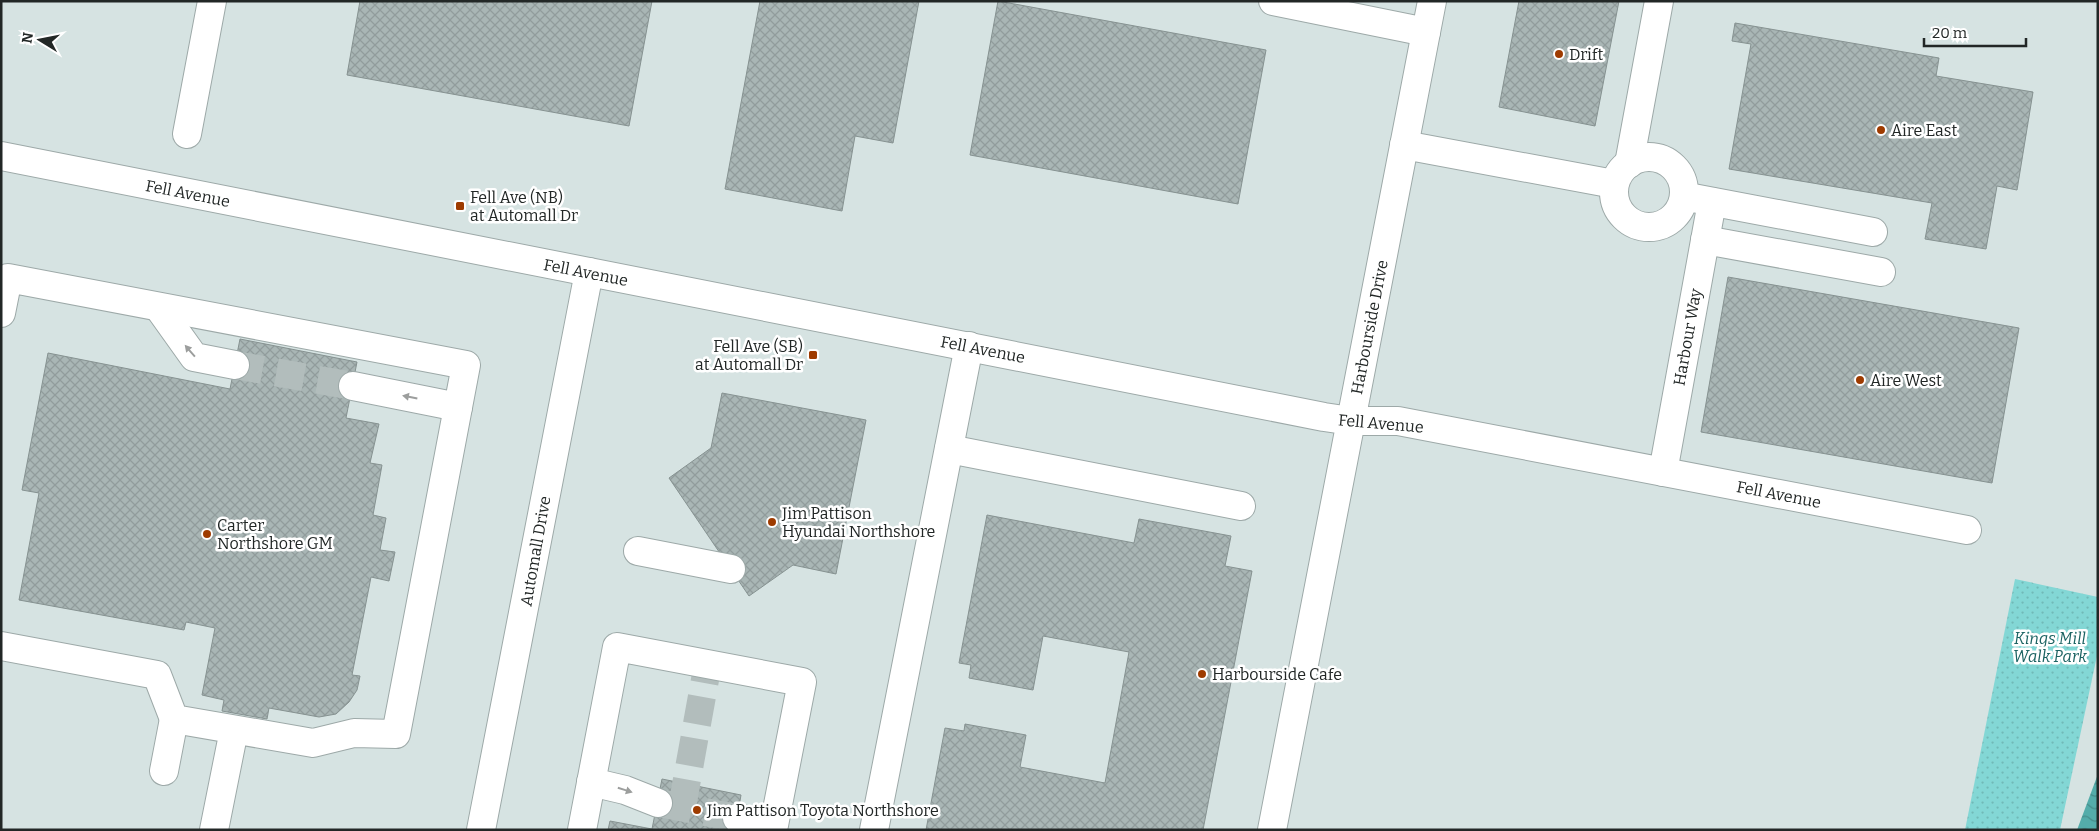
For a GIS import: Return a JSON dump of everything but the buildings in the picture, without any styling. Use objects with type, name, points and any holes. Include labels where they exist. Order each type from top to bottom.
[{"type":"street","points":[[187,134],[212,1]]},
{"type":"street","points":[[1273,1],[1426,32]]},
{"type":"street","name":"Harbourside Drive","points":[[1272,830],[1432,1]]},
{"type":"street","points":[[1621,174],[1635,159],[1653,156],[1669,162],[1680,174],[1685,193],[1680,212],[1664,225],[1645,228],[1626,220],[1615,204],[1621,174],[1660,1]]},
{"type":"street","points":[[1404,146],[1621,174]]},
{"type":"street","name":"Fell Avenue","points":[[1,156],[1351,421],[1398,421],[1966,530]]},
{"type":"street","points":[[1684,196],[1873,232]]},
{"type":"street","name":"Harbour Way","points":[[1663,472],[1712,202]]},
{"type":"street","points":[[1705,240],[1881,272]]},
{"type":"street","name":"Automall Drive","points":[[481,829],[589,272]]},
{"type":"street","points":[[1,313],[8,278],[466,365],[396,734],[354,732],[314,743],[174,718]]},
{"type":"street","points":[[159,308],[194,357],[235,365]]},
{"type":"street","points":[[874,830],[968,346]]},
{"type":"street","points":[[353,386],[458,407]]},
{"type":"street","points":[[949,449],[1241,506]]},
{"type":"street","points":[[638,551],[731,569]]},
{"type":"street","points":[[1,646],[157,675],[174,718],[164,771]]},
{"type":"street","points":[[582,830],[616,648],[802,682],[774,825],[737,818]]},
{"type":"street","points":[[214,830],[234,730]]},
{"type":"street","points":[[591,782],[625,790],[658,803]]},
{"type":"green space","name":"Kings Mill Walk Park","points":[[2015,579],[2098,597],[2098,651],[2060,830],[1965,830]]},
{"type":"water","points":[[2098,774],[2098,830],[2077,830]]},
{"type":"tunnel","points":[[235,365],[353,386]]},
{"type":"tunnel","points":[[682,807],[708,663]]},
{"type":"tunnel","points":[[664,804],[737,818]]},
{"type":"place","name":"Drift","points":[[1559,54]]},
{"type":"place","name":"Aire East","points":[[1881,130]]},
{"type":"place","name":"Fell Ave (NB) at Automall Dr","points":[[460,206]]},
{"type":"place","name":"Fell Ave (SB) at Automall Dr","points":[[813,355]]},
{"type":"place","name":"Aire West","points":[[1860,380]]},
{"type":"place","name":"Jim Pattison Hyundai Northshore","points":[[772,522]]},
{"type":"place","name":"Carter Northshore GM","points":[[207,534]]},
{"type":"place","name":"Harbourside Cafe","points":[[1202,674]]},
{"type":"place","name":"Jim Pattison Toyota Northshore","points":[[697,810]]}]
